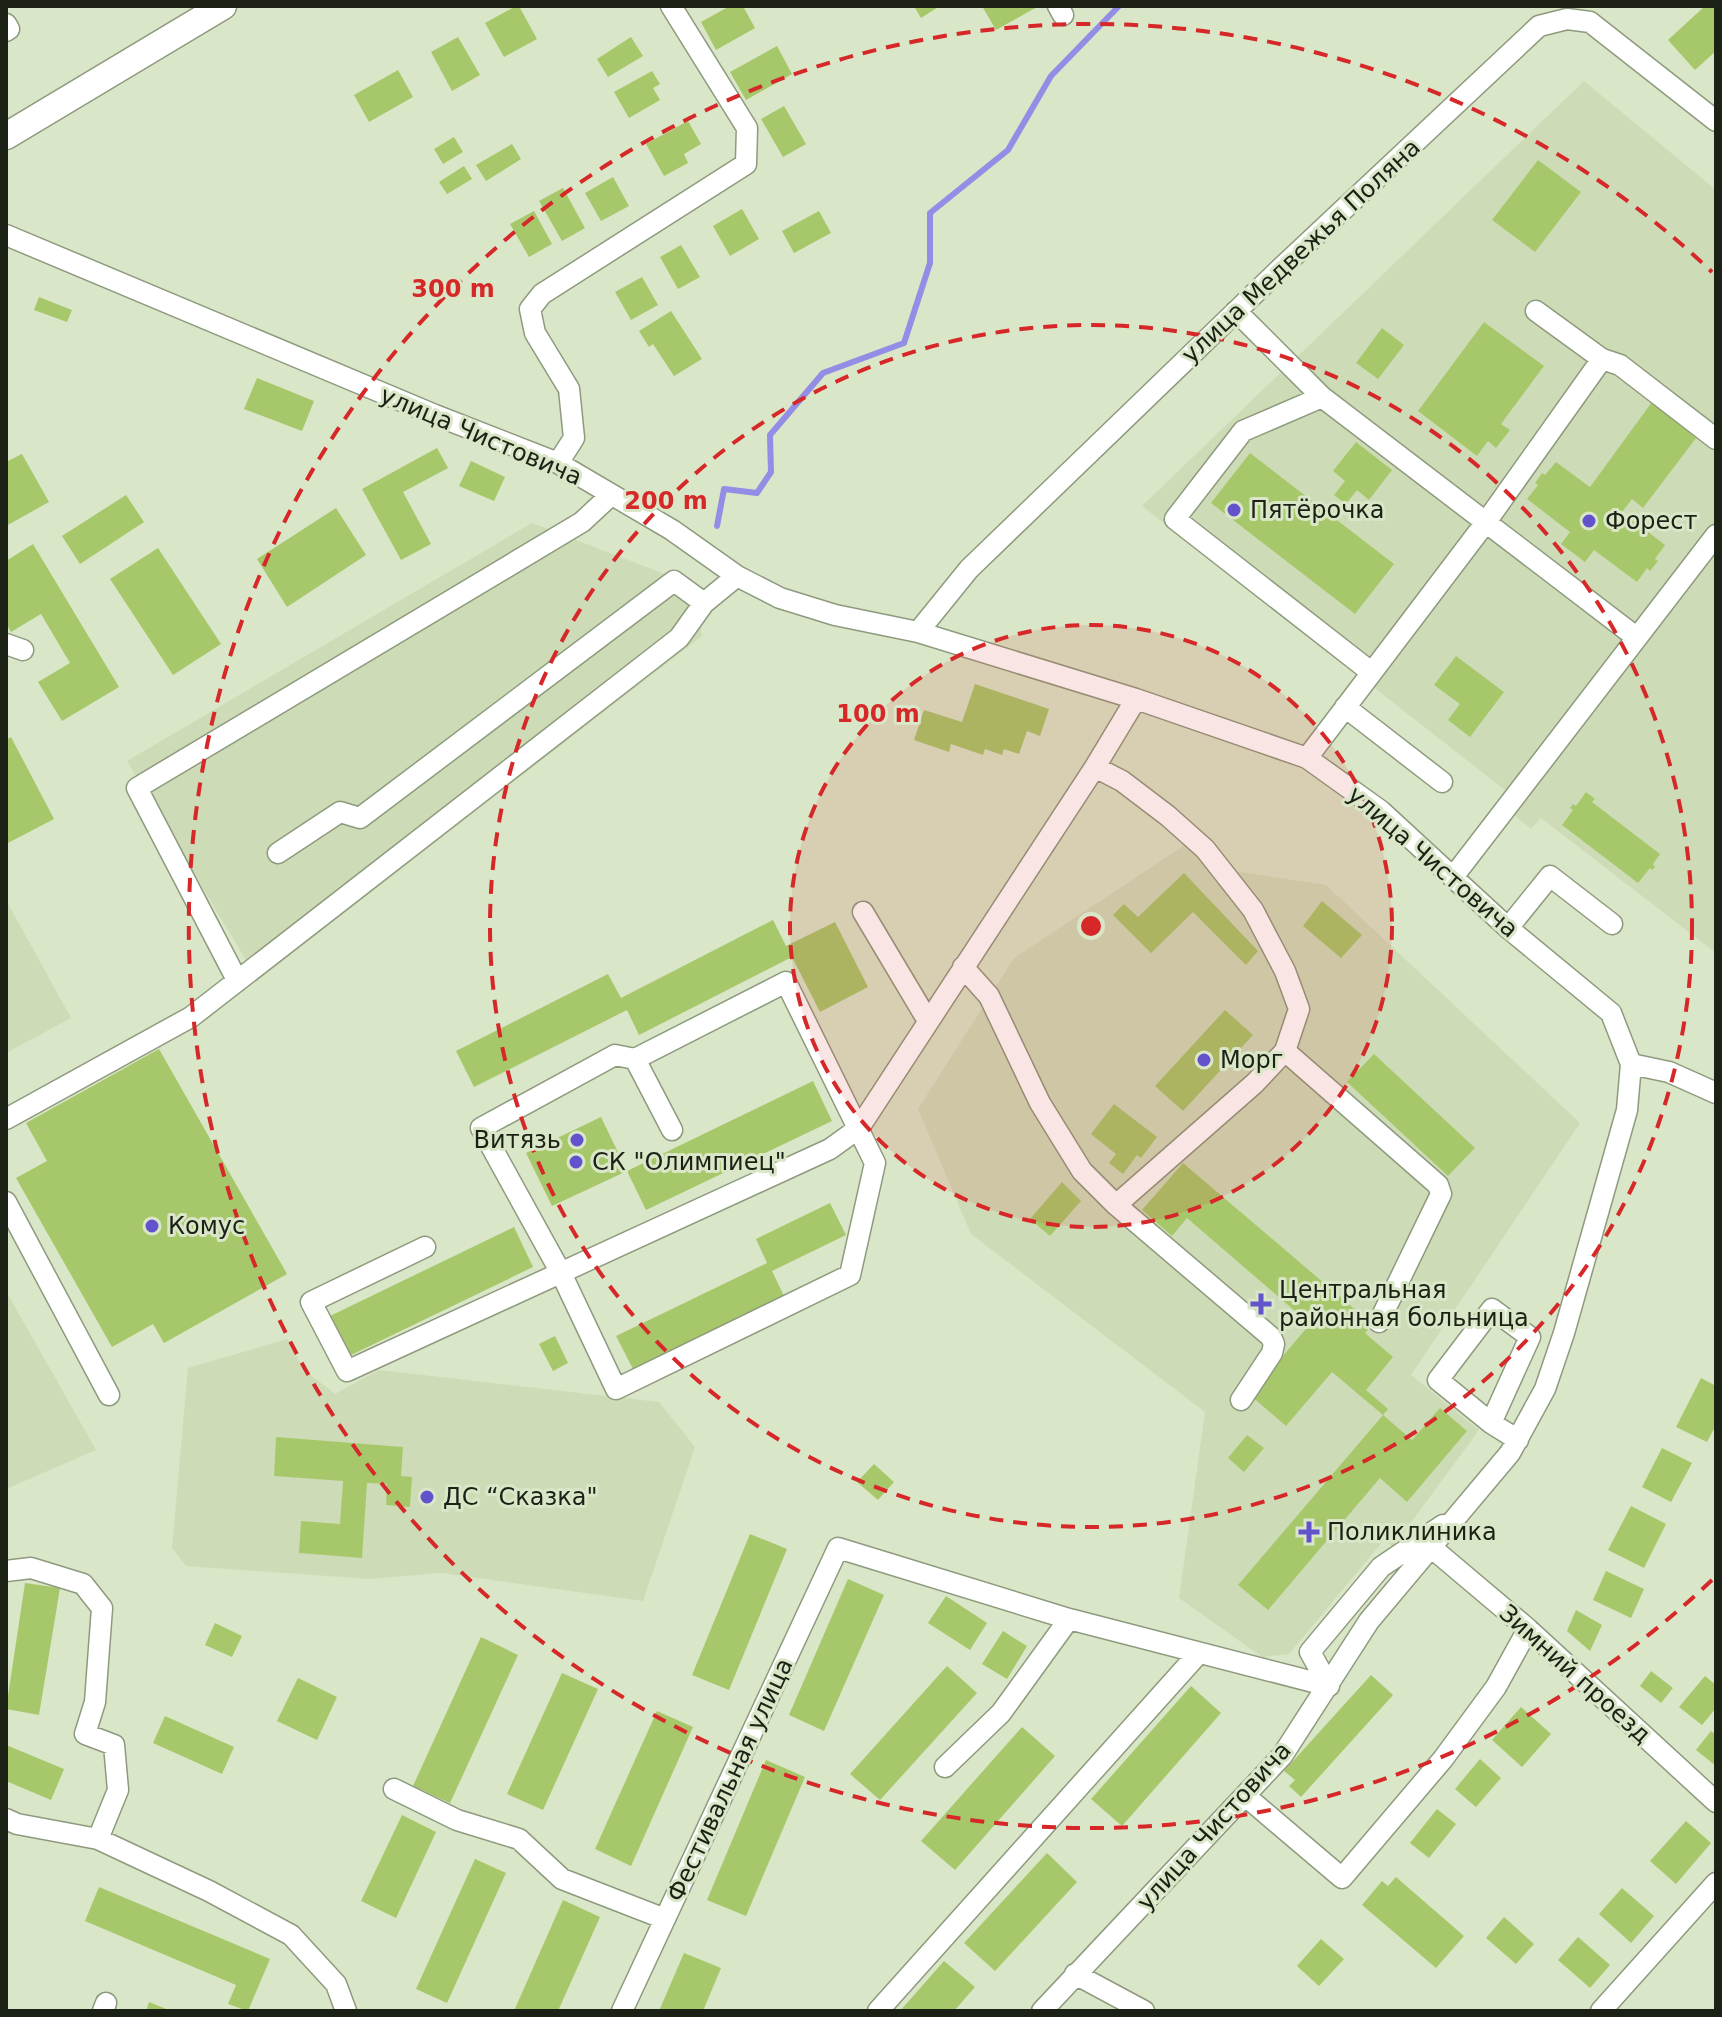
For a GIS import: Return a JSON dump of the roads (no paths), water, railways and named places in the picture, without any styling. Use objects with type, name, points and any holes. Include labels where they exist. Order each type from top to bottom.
[{"type":"main road","points":[[6,136],[220,7]]},
{"type":"street","points":[[558,463],[574,438],[569,389],[535,333],[530,309],[542,294],[746,164],[747,128],[671,6]]},
{"type":"street","name":"улица Медвежья Поляна","points":[[918,632],[969,569],[1236,311],[1539,26],[1567,19],[1590,22],[1713,113]]},
{"type":"street","points":[[6,24],[9,29],[6,31]]},
{"type":"street","name":"улица Чистовича","points":[[6,235],[435,415],[558,463],[672,530],[737,576],[780,598],[821,611],[918,632],[1136,699],[1307,758],[1381,811],[1508,928],[1611,1013],[1631,1064],[1627,1110],[1564,1333],[1545,1389],[1518,1440],[1369,1621],[1282,1756],[1042,2011]]},
{"type":"street","points":[[1236,311],[1322,397],[1636,637]]},
{"type":"street","points":[[1536,311],[1602,359],[1620,365],[1716,439]]},
{"type":"street","points":[[1307,758],[1486,522],[1602,359]]},
{"type":"street","points":[[1322,397],[1243,431],[1175,519],[1371,672]]},
{"type":"street","points":[[237,980],[137,788],[582,522],[611,495]]},
{"type":"street","points":[[1453,877],[1716,535]]},
{"type":"street","points":[[6,1119],[191,1017],[679,638],[704,603],[737,576]]},
{"type":"street","points":[[278,853],[340,812],[360,818],[674,581],[704,603]]},
{"type":"street","points":[[425,1247],[311,1302],[347,1371],[830,1149],[859,1128],[1095,767],[1136,699]]},
{"type":"street","points":[[1345,707],[1442,782]]},
{"type":"street","points":[[1095,767],[1122,781],[1205,849],[1253,910],[1285,971],[1299,1009],[1285,1051],[1255,1083],[1116,1205]]},
{"type":"street","points":[[1508,928],[1550,876],[1612,924]]},
{"type":"street","points":[[863,912],[928,1021]]},
{"type":"street","points":[[963,967],[989,996],[1040,1103],[1082,1171],[1116,1205],[1271,1337],[1274,1344],[1272,1353],[1241,1400]]},
{"type":"street","points":[[786,982],[875,1163],[850,1275],[616,1389],[561,1273],[481,1128],[615,1055],[635,1059],[786,982]]},
{"type":"street","points":[[1285,1051],[1438,1185],[1441,1194],[1379,1322]]},
{"type":"street","points":[[635,1059],[672,1130]]},
{"type":"street","points":[[1631,1064],[1669,1072],[1716,1093]]},
{"type":"street","points":[[6,1202],[109,1395]]},
{"type":"street","points":[[1491,1423],[1530,1337],[1492,1309],[1438,1380],[1491,1423],[1518,1440]]},
{"type":"street","points":[[1329,1686],[1310,1652],[1381,1567],[1457,1516]]},
{"type":"street","name":"Фестивальная улица","points":[[622,2011],[838,1548],[1069,1619]]},
{"type":"street","name":"Зимний проезд","points":[[1432,1548],[1528,1629],[1716,1802]]},
{"type":"street","points":[[6,1571],[31,1568],[83,1584],[102,1608],[95,1702],[85,1734],[114,1745],[118,1790],[98,1839]]},
{"type":"street","points":[[945,1767],[1001,1713],[1069,1619],[1329,1686]]},
{"type":"street","points":[[1249,1799],[1342,1878],[1443,1759],[1496,1687],[1528,1629]]},
{"type":"street","points":[[878,2011],[1198,1654]]},
{"type":"street","points":[[394,1789],[457,1820],[519,1839],[562,1879],[665,1919]]},
{"type":"street","points":[[6,1819],[17,1824],[98,1839],[209,1891],[291,1935],[336,1984],[346,2011]]},
{"type":"street","points":[[1601,2011],[1716,1883]]},
{"type":"street","points":[[1075,1974],[1144,2011]]},
{"type":"waterway","points":[[717,526],[724,489],[757,493],[771,472],[770,435],[823,373],[904,343],[930,263],[930,213],[1008,150],[1051,76],[1119,6]]},
{"type":"place","name":"Пятёрочка","points":[[1234,510]]},
{"type":"place","name":"Форест","points":[[1589,521]]},
{"type":"place","name":"Морг","points":[[1204,1060]]},
{"type":"place","name":"Витязь","points":[[577,1140]]},
{"type":"place","name":"СК \"Олимпиец\"","points":[[576,1162]]},
{"type":"place","name":"Комус","points":[[152,1226]]},
{"type":"place","name":"Центральная районная больница","points":[[1261,1304]]},
{"type":"place","name":"ДС “Сказка\"","points":[[427,1497]]},
{"type":"place","name":"Поликлиника","points":[[1309,1532]]}]
